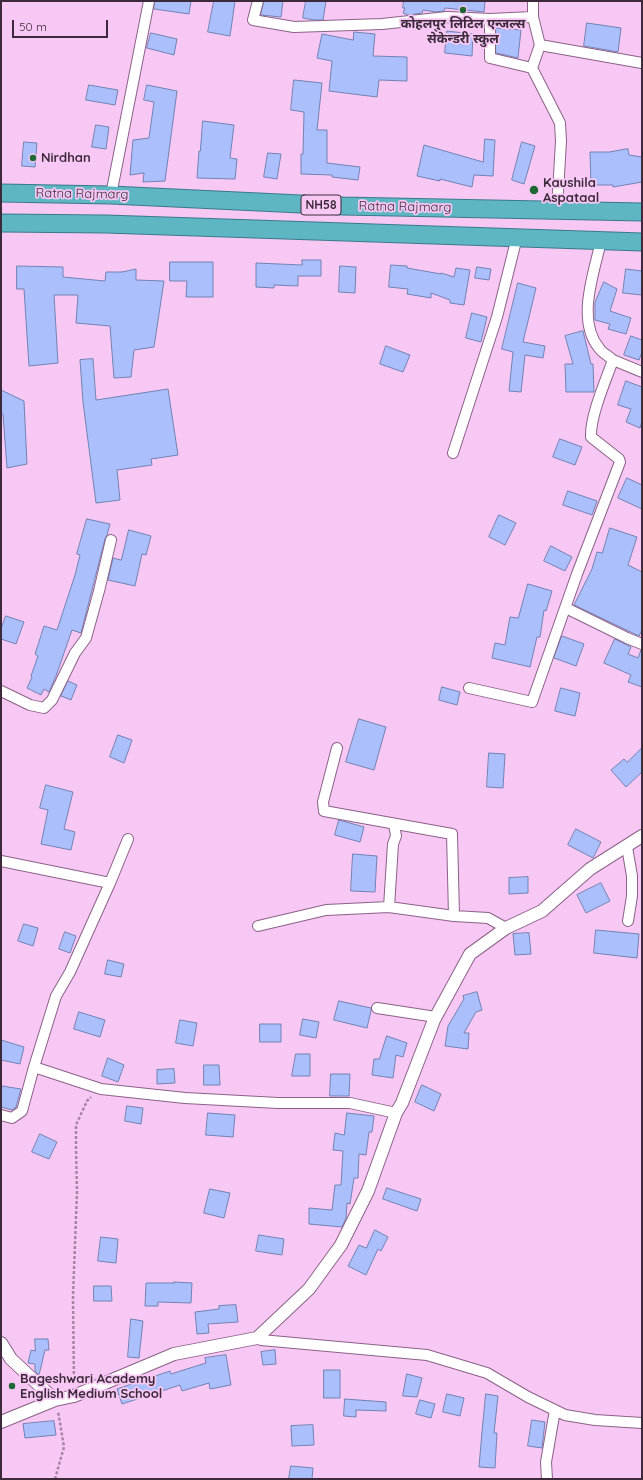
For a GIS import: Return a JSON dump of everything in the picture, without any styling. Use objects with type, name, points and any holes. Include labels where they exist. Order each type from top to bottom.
[{"type":"highway","name":"Ratna Rajmarg","points":[[1,193],[111,195],[343,206],[642,212]]},
{"type":"highway","name":"Ratna Rajmarg","points":[[1,223],[113,224],[642,242]]},
{"type":"street","points":[[111,195],[149,1]]},
{"type":"street","points":[[258,1],[253,20],[294,27],[382,24],[447,17],[490,19],[533,17]]},
{"type":"street","points":[[533,1],[533,17],[540,44],[532,68],[560,123],[561,141],[557,210]]},
{"type":"street","points":[[490,19],[490,58],[532,68]]},
{"type":"street","points":[[540,44],[642,63]]},
{"type":"street","points":[[453,453],[498,316],[517,237]]},
{"type":"street","points":[[601,241],[587,306],[587,321],[592,336],[599,349],[613,360],[642,372]]},
{"type":"street","points":[[469,688],[532,702],[577,574],[620,462],[619,459],[591,437],[590,431],[613,360]]},
{"type":"street","points":[[1,691],[30,705],[44,708],[52,700],[75,653],[86,638],[111,540]]},
{"type":"street","points":[[566,608],[642,644]]},
{"type":"street","points":[[337,748],[323,802],[324,811],[452,834],[454,916]]},
{"type":"street","points":[[389,907],[393,844],[396,836],[394,824]]},
{"type":"street","points":[[257,1338],[309,1289],[341,1245],[368,1191],[396,1113],[402,1103],[436,1018],[470,954],[506,928],[542,911],[590,869],[627,847],[642,836]]},
{"type":"street","points":[[1,1115],[12,1118],[22,1111],[56,996],[70,972],[128,839]]},
{"type":"street","points":[[627,847],[632,876],[632,896],[628,920]]},
{"type":"street","points":[[1,861],[110,883]]},
{"type":"street","points":[[258,926],[326,910],[389,907],[454,916],[488,918],[506,928]]},
{"type":"street","points":[[377,1008],[436,1018]]},
{"type":"street","points":[[34,1067],[101,1089],[185,1098],[278,1103],[350,1103],[396,1113]]},
{"type":"street","points":[[1,1422],[55,1400],[74,1396],[174,1354],[257,1338],[261,1340],[427,1355],[488,1372],[528,1397],[565,1415],[595,1420],[642,1423]]},
{"type":"street","points":[[1,1343],[11,1359],[55,1400]]},
{"type":"street","points":[[546,1479],[546,1462],[555,1410]]},
{"type":"path","points":[[74,1396],[73,1296],[77,1192],[76,1125],[87,1101],[101,1089]]},
{"type":"path","points":[[55,1400],[64,1447],[55,1479]]},
{"type":"building","points":[[155,1],[191,1],[189,14],[154,9]]},
{"type":"building","points":[[214,1],[235,1],[230,36],[208,32]]},
{"type":"building","points":[[264,1],[283,1],[281,17],[261,15]]},
{"type":"building","points":[[306,1],[326,1],[323,20],[303,18]]},
{"type":"building","points":[[404,1],[485,1],[484,12],[445,8],[444,11],[436,12],[423,10],[422,13],[408,15],[403,13],[405,8],[403,8]]},
{"type":"building","points":[[587,23],[621,28],[618,52],[584,46]]},
{"type":"building","points":[[496,28],[521,30],[518,58],[496,53]]},
{"type":"building","points":[[447,31],[473,34],[472,56],[445,53]]},
{"type":"building","points":[[354,32],[375,34],[373,56],[407,57],[407,81],[379,80],[377,97],[329,91],[332,61],[317,58],[322,34],[353,40]]},
{"type":"building","points":[[151,33],[177,39],[174,55],[147,48]]},
{"type":"building","points":[[294,80],[322,83],[317,130],[327,130],[327,163],[360,167],[358,180],[332,177],[332,175],[301,174],[304,112],[291,110]]},
{"type":"building","points":[[89,85],[118,90],[115,105],[86,100]]},
{"type":"building","points":[[147,85],[177,91],[165,181],[143,182],[144,173],[130,175],[133,140],[149,138],[154,102],[144,100]]},
{"type":"building","points":[[203,121],[234,125],[230,158],[237,159],[235,179],[197,178]]},
{"type":"building","points":[[96,125],[109,127],[106,149],[92,147]]},
{"type":"building","points":[[485,139],[495,140],[493,176],[474,175],[472,187],[440,179],[440,181],[417,176],[424,145],[483,162]]},
{"type":"building","points":[[24,142],[37,143],[35,167],[22,166]]},
{"type":"building","points":[[522,142],[535,146],[524,184],[512,180]]},
{"type":"building","points":[[628,149],[629,155],[642,157],[642,182],[613,187],[613,185],[591,185],[590,152],[609,152]]},
{"type":"building","points":[[268,153],[281,154],[277,179],[264,177]]},
{"type":"building","points":[[302,260],[321,260],[321,276],[298,276],[298,286],[274,285],[274,288],[256,287],[256,263],[302,265]]},
{"type":"building","points":[[170,262],[213,262],[213,297],[186,297],[187,281],[170,281]]},
{"type":"building","points":[[391,265],[407,266],[407,268],[441,273],[454,277],[456,268],[470,270],[464,305],[450,303],[450,300],[431,293],[431,298],[407,294],[408,289],[389,287]]},
{"type":"building","points":[[17,266],[63,267],[63,277],[105,281],[106,272],[122,272],[136,269],[136,280],[164,281],[154,347],[134,350],[131,377],[114,378],[110,326],[76,323],[78,295],[54,295],[58,363],[29,366],[24,289],[17,289]]},
{"type":"building","points":[[340,266],[356,267],[355,293],[339,292]]},
{"type":"building","points":[[477,267],[491,269],[489,280],[475,278]]},
{"type":"building","points":[[626,269],[642,271],[642,295],[623,293]]},
{"type":"building","points":[[604,282],[617,289],[610,311],[631,318],[626,334],[608,329],[610,324],[595,320],[595,303]]},
{"type":"building","points":[[518,283],[536,288],[523,342],[545,346],[543,358],[525,355],[521,392],[509,391],[513,352],[502,349]]},
{"type":"building","points":[[472,313],[487,317],[481,342],[466,338]]},
{"type":"building","points":[[583,331],[591,364],[593,364],[594,392],[566,392],[565,364],[573,364],[565,336]]},
{"type":"building","points":[[631,336],[642,340],[642,352],[639,360],[624,355]]},
{"type":"building","points":[[386,346],[410,355],[403,372],[380,364]]},
{"type":"building","points":[[93,359],[96,400],[168,389],[178,455],[151,459],[152,465],[117,470],[120,500],[96,503],[83,402],[80,360]]},
{"type":"building","points":[[626,381],[642,387],[642,421],[640,428],[626,422],[631,409],[618,405]]},
{"type":"building","points":[[1,390],[24,401],[27,464],[7,468],[3,414],[1,413]]},
{"type":"building","points":[[560,439],[582,447],[575,465],[553,457]]},
{"type":"building","points":[[627,478],[642,485],[642,509],[618,498]]},
{"type":"building","points":[[568,491],[597,501],[592,515],[563,505]]},
{"type":"building","points":[[499,515],[516,523],[505,545],[489,537]]},
{"type":"building","points":[[87,519],[110,524],[81,633],[72,630],[49,692],[44,689],[41,695],[27,688],[38,656],[35,654],[44,626],[57,630],[75,575],[80,555],[77,554]]},
{"type":"building","points":[[610,528],[637,537],[628,565],[642,572],[642,630],[639,636],[574,605],[592,569],[597,552],[602,553]]},
{"type":"building","points":[[129,530],[151,536],[146,555],[142,554],[135,586],[108,580],[113,558],[121,560]]},
{"type":"building","points":[[551,546],[572,557],[565,571],[544,561]]},
{"type":"building","points":[[528,584],[552,591],[546,611],[544,610],[540,637],[537,637],[530,667],[492,658],[495,643],[505,645],[510,617],[518,618]]},
{"type":"building","points":[[6,616],[24,622],[16,644],[1,639],[1,629]]},
{"type":"building","points":[[562,636],[584,644],[576,666],[554,658]]},
{"type":"building","points":[[615,639],[631,647],[628,654],[638,658],[642,650],[642,687],[628,682],[631,675],[604,663]]},
{"type":"building","points":[[68,681],[77,685],[71,700],[61,696]]},
{"type":"building","points":[[442,687],[460,692],[457,705],[439,700]]},
{"type":"building","points":[[561,688],[580,693],[575,716],[555,711]]},
{"type":"building","points":[[359,719],[386,727],[374,770],[346,762]]},
{"type":"building","points":[[118,735],[132,740],[124,763],[110,757]]},
{"type":"building","points":[[642,748],[642,772],[626,787],[611,770],[624,759],[627,762]]},
{"type":"building","points":[[489,753],[505,754],[503,788],[487,787]]},
{"type":"building","points":[[46,785],[73,792],[64,829],[75,832],[71,850],[41,844],[48,810],[40,808]]},
{"type":"building","points":[[339,820],[364,827],[360,842],[335,835]]},
{"type":"building","points":[[576,829],[601,842],[593,858],[568,845]]},
{"type":"building","points":[[353,854],[377,856],[375,892],[351,891]]},
{"type":"building","points":[[528,877],[528,893],[509,894],[509,878]]},
{"type":"building","points":[[601,883],[610,901],[586,913],[577,895]]},
{"type":"building","points":[[24,924],[38,928],[33,946],[18,941]]},
{"type":"building","points":[[596,930],[639,934],[637,958],[594,953]]},
{"type":"building","points":[[65,932],[76,936],[70,953],[59,949]]},
{"type":"building","points":[[529,933],[531,954],[515,955],[513,934]]},
{"type":"building","points":[[108,960],[124,964],[121,977],[105,974]]},
{"type":"building","points":[[477,992],[482,1010],[476,1012],[464,1033],[469,1033],[468,1049],[445,1046],[448,1026],[464,999],[463,996]]},
{"type":"building","points":[[339,1001],[371,1008],[367,1028],[334,1020]]},
{"type":"building","points":[[79,1012],[105,1020],[100,1037],[74,1029]]},
{"type":"building","points":[[303,1019],[319,1022],[316,1038],[300,1035]]},
{"type":"building","points":[[180,1020],[197,1023],[193,1046],[176,1043]]},
{"type":"building","points":[[260,1024],[281,1024],[281,1042],[260,1042]]},
{"type":"building","points":[[387,1036],[407,1043],[403,1057],[396,1055],[393,1078],[372,1075],[374,1059],[379,1059]]},
{"type":"building","points":[[1,1040],[24,1047],[20,1064],[1,1060]]},
{"type":"building","points":[[296,1054],[310,1054],[310,1076],[292,1076]]},
{"type":"building","points":[[108,1058],[124,1065],[118,1082],[102,1076]]},
{"type":"building","points":[[204,1065],[219,1065],[220,1085],[204,1085]]},
{"type":"building","points":[[174,1069],[175,1083],[157,1084],[157,1070]]},
{"type":"building","points":[[331,1074],[350,1074],[349,1096],[330,1096]]},
{"type":"building","points":[[422,1085],[441,1094],[434,1111],[415,1102]]},
{"type":"building","points":[[2,1086],[21,1089],[16,1107],[12,1110],[1,1107]]},
{"type":"building","points":[[127,1106],[143,1108],[141,1124],[125,1121]]},
{"type":"building","points":[[208,1113],[235,1115],[233,1137],[206,1135]]},
{"type":"building","points":[[347,1113],[374,1116],[372,1132],[369,1132],[366,1155],[359,1154],[358,1178],[354,1178],[350,1204],[347,1203],[346,1218],[342,1227],[309,1224],[309,1208],[332,1210],[335,1185],[341,1185],[343,1151],[333,1150],[335,1133],[344,1135]]},
{"type":"building","points":[[40,1134],[57,1142],[49,1159],[32,1152]]},
{"type":"building","points":[[387,1188],[421,1199],[417,1211],[383,1199]]},
{"type":"building","points":[[210,1189],[230,1193],[224,1218],[204,1213]]},
{"type":"building","points":[[375,1230],[388,1237],[381,1251],[378,1249],[366,1275],[348,1266],[359,1245],[366,1248]]},
{"type":"building","points":[[259,1235],[284,1239],[282,1255],[256,1251]]},
{"type":"building","points":[[101,1237],[118,1239],[116,1263],[98,1261]]},
{"type":"building","points":[[146,1283],[192,1283],[191,1303],[158,1302],[158,1306],[145,1306]]},
{"type":"building","points":[[94,1286],[111,1286],[112,1301],[94,1301]]},
{"type":"building","points":[[236,1305],[238,1322],[208,1324],[209,1333],[197,1334],[195,1312],[219,1309],[219,1306]]},
{"type":"building","points":[[131,1319],[143,1321],[139,1358],[128,1357]]},
{"type":"building","points":[[35,1339],[48,1339],[49,1350],[45,1350],[39,1375],[35,1371],[35,1364],[28,1363],[31,1350],[35,1351]]},
{"type":"building","points":[[275,1350],[276,1364],[263,1365],[261,1352]]},
{"type":"building","points":[[226,1355],[231,1385],[210,1389],[209,1383],[182,1391],[180,1385],[122,1404],[117,1389],[170,1371],[171,1374],[206,1363],[205,1358]]},
{"type":"building","points":[[324,1370],[340,1370],[340,1398],[324,1398]]},
{"type":"building","points":[[407,1374],[422,1378],[417,1397],[403,1396]]},
{"type":"building","points":[[447,1394],[464,1398],[460,1416],[443,1412]]},
{"type":"building","points":[[486,1394],[498,1396],[494,1433],[497,1433],[495,1468],[479,1467]]},
{"type":"building","points":[[345,1399],[386,1402],[386,1411],[356,1410],[356,1417],[344,1416]]},
{"type":"building","points":[[420,1400],[435,1404],[431,1418],[416,1414]]},
{"type":"building","points":[[532,1420],[545,1422],[542,1448],[528,1446]]},
{"type":"building","points":[[54,1421],[56,1435],[25,1438],[23,1424]]},
{"type":"building","points":[[313,1425],[314,1445],[292,1446],[291,1426]]},
{"type":"building","points":[[291,1466],[313,1468],[312,1479],[289,1479]]},
{"type":"place","name":"कोहलपुर लिटिल एन्जल्स सेकेन्डरी स्कुल","points":[[463,10]]},
{"type":"place","name":"Nirdhan","points":[[33,158]]},
{"type":"place","name":"Kaushila Aspataal","points":[[534,190]]},
{"type":"place","name":"Bageshwari Academy English Medium School","points":[[12,1386]]}]
